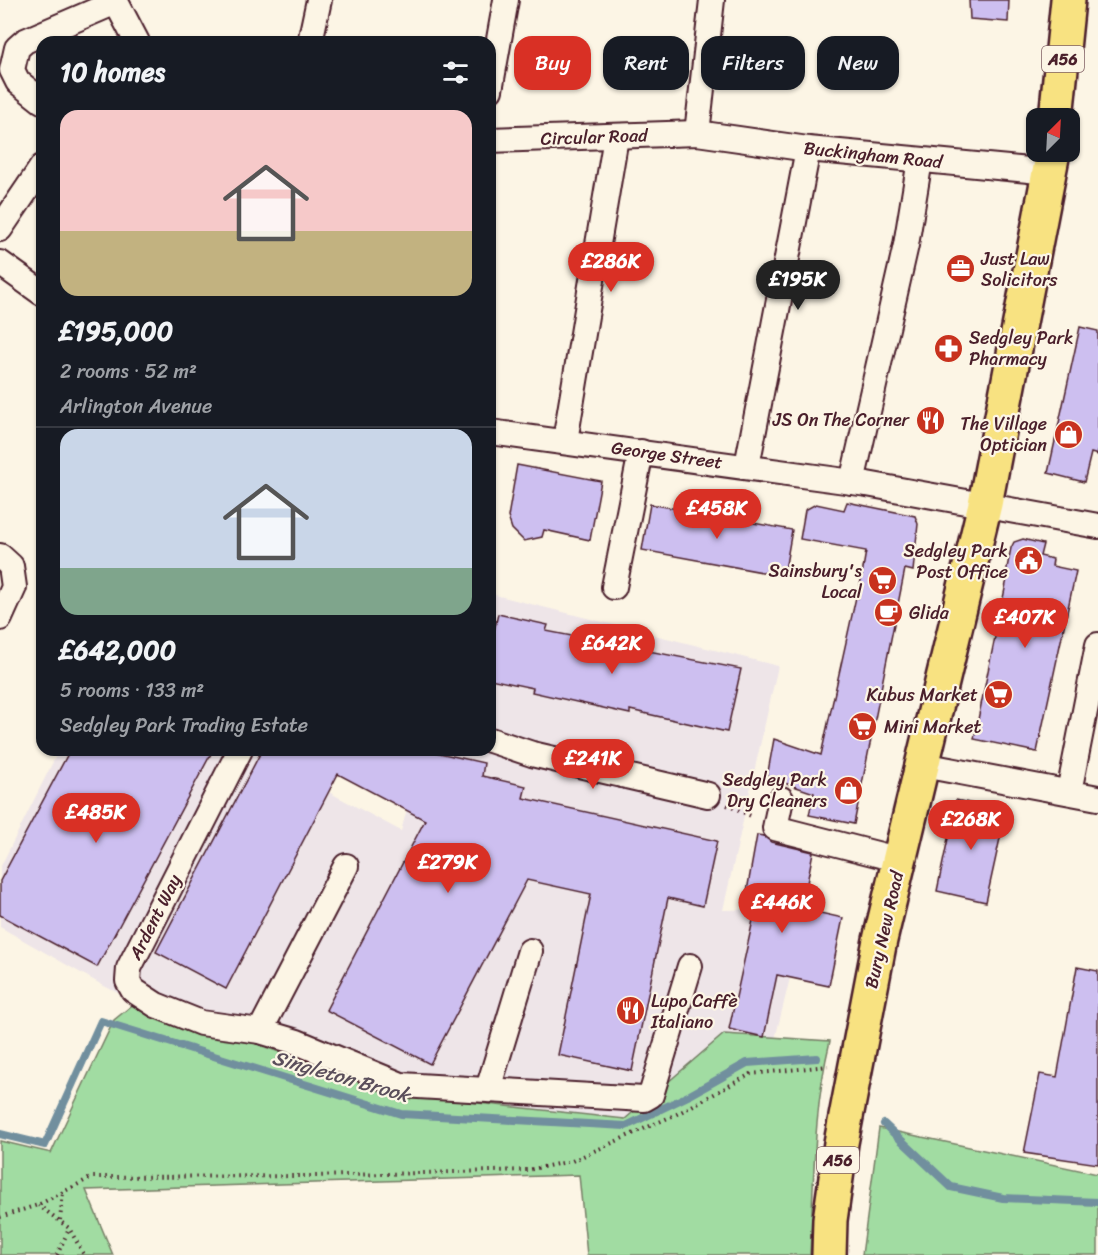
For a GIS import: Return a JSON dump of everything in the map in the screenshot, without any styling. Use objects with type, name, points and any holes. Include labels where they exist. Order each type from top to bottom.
[{"type":"highway","name":"A56","points":[[1057,108],[1068,0]]},
{"type":"highway","name":"Bury New Road","points":[[829,1255],[830,1220],[841,1143],[880,940],[985,504],[1052,162]]},
{"type":"street","points":[[311,36],[319,0]]},
{"type":"street","points":[[496,56],[506,0]]},
{"type":"street","points":[[697,133],[712,0]]},
{"type":"street","points":[[36,36],[116,1],[134,36]]},
{"type":"street","points":[[36,36],[17,48],[12,70],[18,82],[36,96]]},
{"type":"street","name":"Circular Road","points":[[496,140],[697,133]]},
{"type":"street","name":"Buckingham Road","points":[[697,133],[808,149],[920,160],[1026,162]]},
{"type":"street","points":[[565,441],[616,137]]},
{"type":"street","points":[[747,466],[808,149]]},
{"type":"street","points":[[852,482],[906,245],[920,160]]},
{"type":"street","points":[[0,229],[36,176]]},
{"type":"street","points":[[0,263],[36,289]]},
{"type":"street","name":"George Street","points":[[496,433],[852,482],[1098,526]]},
{"type":"street","points":[[614,587],[641,452]]},
{"type":"street","points":[[0,556],[11,566],[14,587],[0,618]]},
{"type":"street","points":[[1069,792],[1098,645]]},
{"type":"street","points":[[496,742],[532,754],[708,795]]},
{"type":"street","name":"Ardent Way","points":[[237,756],[129,969],[128,981],[132,990],[156,1005],[201,1023],[260,1031],[297,1042],[401,1085],[644,1099],[651,1095],[690,966]]},
{"type":"street","points":[[923,765],[1098,798]]},
{"type":"street","points":[[781,799],[775,828],[900,860]]},
{"type":"street","points":[[260,1031],[346,866]]},
{"type":"street","points":[[488,1089],[530,951]]},
{"type":"path","points":[[708,795],[775,828]]},
{"type":"path","points":[[0,1217],[38,1205],[92,1177],[313,1176],[528,1170],[572,1161],[679,1113],[751,1074],[817,1066]]},
{"type":"path","points":[[60,1221],[63,1193]]},
{"type":"path","points":[[38,1205],[69,1228],[84,1255]]},
{"type":"path","points":[[0,1211],[6,1214]]},
{"type":"path","points":[[57,1255],[69,1228]]},
{"type":"shaded area","points":[[496,595],[778,666],[723,910],[771,909],[790,978],[775,1039],[724,1034],[625,1119],[403,1095],[144,1006],[0,927],[0,868],[56,756],[262,756],[401,831],[421,756],[496,756]]},
{"type":"green space","points":[[136,1002],[403,1095],[625,1119],[724,1034],[830,1041],[817,1120],[810,1255],[587,1255],[579,1175],[86,1190],[113,1255],[0,1255],[0,1141],[51,1153],[114,1020]]},
{"type":"green space","points":[[879,1128],[1098,1174],[1098,1255],[862,1255]]},
{"type":"building","points":[[969,0],[1009,0],[1008,22],[970,19]]},
{"type":"building","points":[[1080,327],[1098,331],[1098,455],[1091,453],[1084,482],[1048,473]]},
{"type":"building","points":[[517,465],[601,481],[590,540],[544,530],[542,537],[524,541],[512,529],[508,517]]},
{"type":"building","points":[[847,502],[915,516],[918,524],[913,571],[905,569],[854,824],[809,815],[814,793],[767,777],[774,739],[821,755],[856,597],[858,598],[866,551],[800,539],[805,510],[816,504],[844,510]]},
{"type":"building","points":[[650,504],[792,530],[784,576],[642,550]]},
{"type":"building","points":[[1023,539],[1043,544],[1040,556],[1053,559],[1052,566],[1076,571],[1037,752],[974,739],[1007,579],[1005,578],[1011,548],[1014,542]]},
{"type":"building","points":[[498,614],[548,625],[546,631],[741,669],[727,732],[630,710],[630,714],[532,692],[533,688],[496,680]]},
{"type":"building","points":[[67,756],[210,756],[97,967],[0,915],[0,881]]},
{"type":"building","points":[[259,756],[453,756],[484,763],[482,776],[526,786],[523,798],[717,841],[703,906],[668,898],[632,1071],[558,1055],[591,894],[527,880],[430,1064],[326,1010],[425,820],[338,774],[226,989],[156,952]]},
{"type":"building","points":[[956,800],[1006,811],[986,902],[937,891]]},
{"type":"building","points":[[757,835],[764,836],[771,842],[813,852],[802,909],[843,918],[829,986],[777,975],[764,1037],[729,1029],[759,893],[747,891]]},
{"type":"building","points":[[1077,967],[1098,971],[1098,1164],[1024,1153],[1040,1074],[1057,1077]]},
{"type":"waterway","name":"Singleton Brook","points":[[0,1134],[45,1145],[101,1021],[401,1114],[626,1126],[690,1095],[747,1063],[817,1058]]},
{"type":"waterway","name":"Singleton Brook","points":[[884,1124],[951,1187],[1003,1198],[1098,1202]]},
{"type":"place","name":"Just Law Solicitors","points":[[960,269]]},
{"type":"place","name":"Sedgley Park Pharmacy","points":[[948,348]]},
{"type":"place","name":"JS On The Corner","points":[[930,420]]},
{"type":"place","name":"The Village Optician","points":[[1068,434]]},
{"type":"place","name":"Sedgley Park Post Office","points":[[1029,561]]},
{"type":"place","name":"Sainsbury's Local","points":[[883,581]]},
{"type":"place","name":"Glida","points":[[888,613]]},
{"type":"place","name":"Kubus Market","points":[[999,695]]},
{"type":"place","name":"Mini Market","points":[[863,727]]},
{"type":"place","name":"Sedgley Park Dry Cleaners","points":[[848,790]]},
{"type":"place","name":"Lupo Caffè Italiano","points":[[630,1011]]}]
